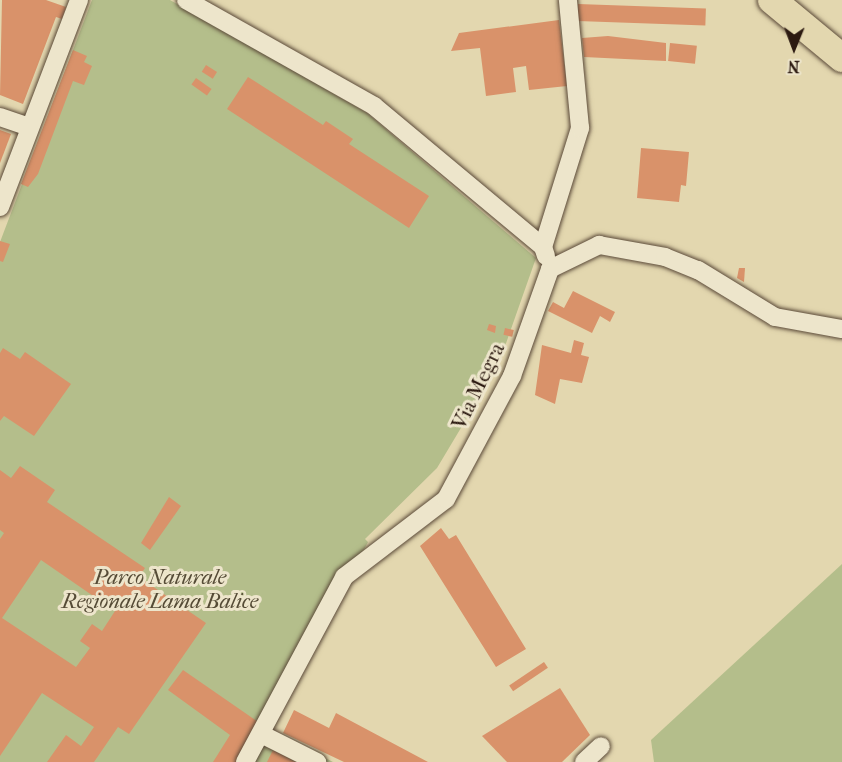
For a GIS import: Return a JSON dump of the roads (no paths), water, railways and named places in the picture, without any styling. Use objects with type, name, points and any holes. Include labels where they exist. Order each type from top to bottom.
[{"type":"main road","points":[[772,0],[842,58]]},
{"type":"street","points":[[0,207],[28,127],[79,0]]},
{"type":"street","points":[[186,0],[374,106],[543,247],[550,269],[599,245],[665,257],[698,270],[775,317],[842,329]]},
{"type":"street","points":[[543,247],[580,128],[568,0]]},
{"type":"street","points":[[0,117],[28,127]]},
{"type":"street","name":"Via Megra","points":[[245,762],[344,577],[446,499],[512,376],[550,269]]},
{"type":"street","points":[[261,734],[317,762]]},
{"type":"street","points":[[584,762],[601,746]]},
{"type":"park label","name":"Parco Naturale Regionale Lama Balice","points":[[160,589]]}]
